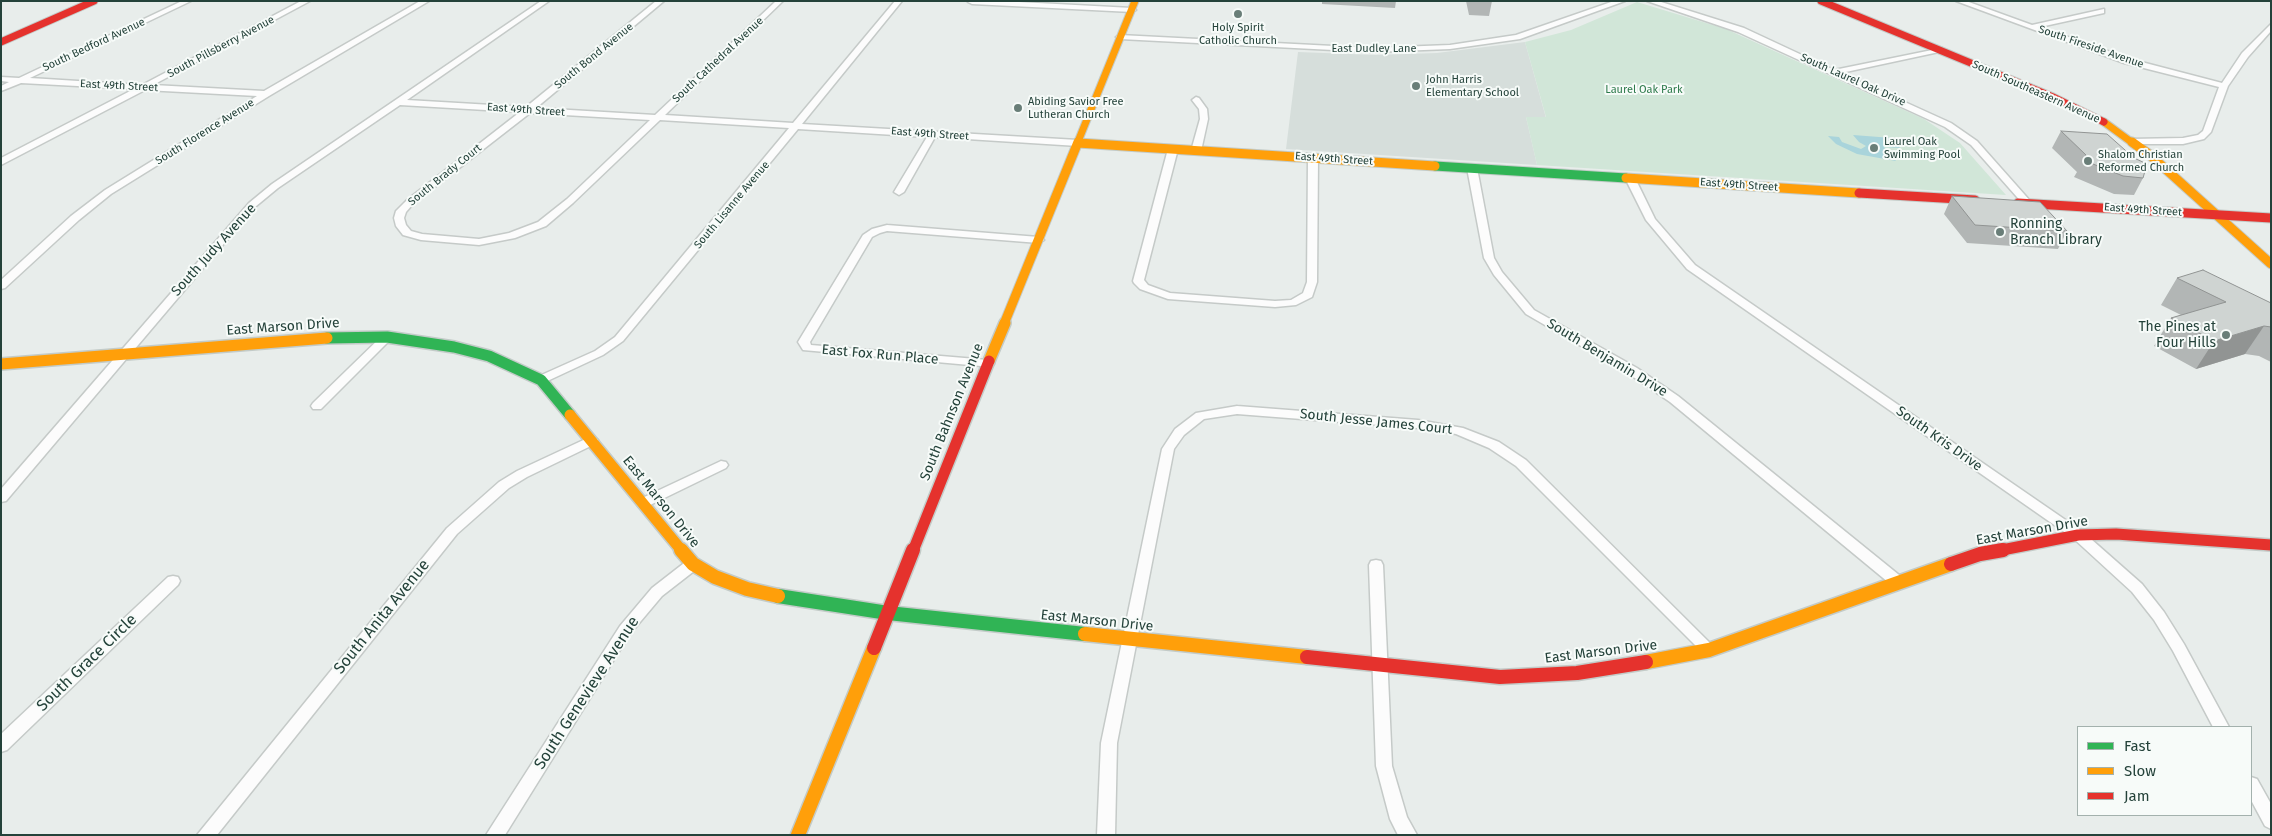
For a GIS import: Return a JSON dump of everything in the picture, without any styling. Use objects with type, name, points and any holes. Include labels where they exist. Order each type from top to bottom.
[{"type":"street","points":[[1,42],[94,1]]},
{"type":"street","name":"South Bedford Avenue","points":[[1,89],[188,1]]},
{"type":"street","name":"South Pillsberry Avenue","points":[[1,162],[306,1]]},
{"type":"street","name":"South Florence Avenue","points":[[1,286],[75,218],[108,192],[266,94],[426,1]]},
{"type":"street","name":"South Judy Avenue","points":[[1,498],[252,205],[275,186],[546,1]]},
{"type":"street","name":"South Bond Avenue","points":[[528,110],[660,1]]},
{"type":"street","name":"South Cathedral Avenue","points":[[656,118],[780,1]]},
{"type":"street","name":"South Lisanne Avenue","points":[[541,380],[599,353],[619,339],[899,1]]},
{"type":"street","name":"East Dudley Lane","points":[[1120,37],[1372,50],[1450,47],[1517,37],[1622,1]]},
{"type":"street","name":"South Laurel Oak Drive","points":[[1650,1],[1741,30],[1913,107],[1961,132],[1974,143],[2027,203]]},
{"type":"street","name":"South Southeastern Avenue","points":[[1821,1],[2073,106],[2111,126],[2134,141],[2219,215],[2271,264]]},
{"type":"street","name":"South Fireside Avenue","points":[[1959,1],[2127,61],[2224,86]]},
{"type":"street","points":[[972,2],[1134,6]]},
{"type":"street","name":"South Bahnson Avenue","points":[[798,835],[1134,6]]},
{"type":"street","points":[[2031,26],[2101,11]]},
{"type":"street","points":[[2134,141],[2171,142],[2201,137],[2207,132],[2212,123],[2224,86],[2246,54],[2271,26]]},
{"type":"street","points":[[1834,72],[1939,50]]},
{"type":"street","name":"East 49th Street","points":[[1,79],[266,94]]},
{"type":"street","points":[[1196,100],[1202,109],[1204,119],[1196,151]]},
{"type":"street","name":"East 49th Street","points":[[398,102],[1989,201]]},
{"type":"street","name":"South Brady Court","points":[[528,110],[410,202],[401,211],[399,218],[400,226],[407,232],[421,237],[447,241],[479,242],[525,232],[558,212],[656,118]]},
{"type":"street","points":[[899,192],[932,135]]},
{"type":"street","points":[[1173,149],[1138,281],[1144,288],[1168,296],[1275,304],[1292,303],[1302,300],[1308,295],[1312,282],[1313,158]]},
{"type":"street","name":"South Benjamin Drive","points":[[1472,168],[1489,258],[1498,273],[1530,312],[1632,371],[1674,399],[1899,583]]},
{"type":"street","name":"South Kris Drive","points":[[1630,178],[1642,206],[1659,231],[1691,267],[2078,535],[2137,588],[2159,616],[2220,726]]},
{"type":"street","name":"East 49th Street","points":[[2008,202],[2271,218]]},
{"type":"street","name":"East Fox Run Place","points":[[988,364],[814,349],[807,348],[804,342],[868,235],[876,230],[887,228],[1038,240]]},
{"type":"street","name":"East Marson Drive","points":[[1,364],[343,337],[387,338],[454,347],[489,356],[541,380],[693,564],[715,577],[747,589],[784,598],[888,613],[1500,677],[1577,673],[1668,659],[1709,650],[1980,554],[2078,535],[2172,536],[2271,545]]},
{"type":"street","points":[[317,406],[387,338]]},
{"type":"street","name":"South Jesse James Court","points":[[1106,835],[1109,743],[1132,640],[1168,449],[1179,432],[1200,416],[1237,410],[1418,424],[1460,431],[1494,445],[1521,463],[1709,650]]},
{"type":"street","name":"South Anita Avenue","points":[[206,835],[452,531],[476,508],[510,481],[592,440]]},
{"type":"street","points":[[643,503],[720,465]]},
{"type":"street","name":"South Genevieve Avenue","points":[[495,835],[625,630],[658,592],[693,564]]},
{"type":"street","points":[[1376,564],[1384,766],[1399,819],[1408,835]]},
{"type":"street","name":"South Grace Circle","points":[[1,745],[173,581]]},
{"type":"street","points":[[2252,786],[2271,821]]},
{"type":"shaded area","name":"John Harris Elementary School","points":[[1525,42],[1546,118],[1526,117],[1537,165],[1286,149],[1298,52],[1376,55],[1437,53]]},
{"type":"green space","name":"Laurel Oak Park","points":[[1637,2],[1726,29],[1924,119],[1960,143],[2006,195],[1537,165],[1526,117],[1546,117],[1525,42],[1571,30]]},
{"type":"water","name":"Laurel Oak Swimming Pool","points":[[1853,135],[1892,138],[1900,148],[1884,147],[1896,161],[1857,154],[1836,144],[1828,136],[1839,137],[1842,142],[1861,149],[1866,146]]},
{"type":"building","points":[[2061,131],[2107,134],[2134,158],[2147,164],[2143,178],[2123,176],[2083,160],[2086,155]]},
{"type":"building","points":[[1952,196],[2040,202],[2067,231],[1975,225]]},
{"type":"building","points":[[2203,270],[2271,303],[2271,327],[2264,326],[2214,341],[2171,318],[2226,302],[2177,278]]},
{"type":"traffic: fast","points":[[1435,166],[1626,178]]},
{"type":"traffic: fast","points":[[327,338],[387,337],[454,347],[489,356],[541,380],[570,415]]},
{"type":"traffic: fast","points":[[778,596],[888,613],[1085,634]]},
{"type":"traffic: slow","points":[[989,361],[1135,1]]},
{"type":"traffic: slow","points":[[2104,122],[2150,155],[2271,264]]},
{"type":"traffic: slow","points":[[1078,143],[1435,166]]},
{"type":"traffic: slow","points":[[1626,178],[1859,193]]},
{"type":"traffic: slow","points":[[1,364],[327,338]]},
{"type":"traffic: slow","points":[[570,415],[693,564],[715,577],[747,589],[778,596]]},
{"type":"traffic: slow","points":[[1646,662],[1709,650],[1951,564]]},
{"type":"traffic: slow","points":[[1085,634],[1307,657]]},
{"type":"traffic: slow","points":[[798,835],[874,648]]},
{"type":"traffic: jam","points":[[1,42],[94,1]]},
{"type":"traffic: jam","points":[[1821,1],[2053,97],[2104,122]]},
{"type":"traffic: jam","points":[[1859,193],[1975,200]]},
{"type":"traffic: jam","points":[[2018,203],[2271,218]]},
{"type":"traffic: jam","points":[[874,648],[989,361]]},
{"type":"traffic: jam","points":[[1951,564],[1980,554],[2078,535],[2116,534],[2271,545]]},
{"type":"traffic: jam","points":[[1307,657],[1500,677],[1577,673],[1646,662]]},
{"type":"place","name":"Holy Spirit Catholic Church","points":[[1238,14]]},
{"type":"place","name":"John Harris Elementary School","points":[[1416,86]]},
{"type":"place","name":"Abiding Savior Free Lutheran Church","points":[[1018,108]]},
{"type":"place","name":"Laurel Oak Swimming Pool","points":[[1874,148]]},
{"type":"place","name":"Shalom Christian Reformed Church","points":[[2088,161]]},
{"type":"place","name":"Ronning Branch Library","points":[[2000,232]]},
{"type":"place","name":"The Pines at Four Hills","points":[[2226,335]]}]
